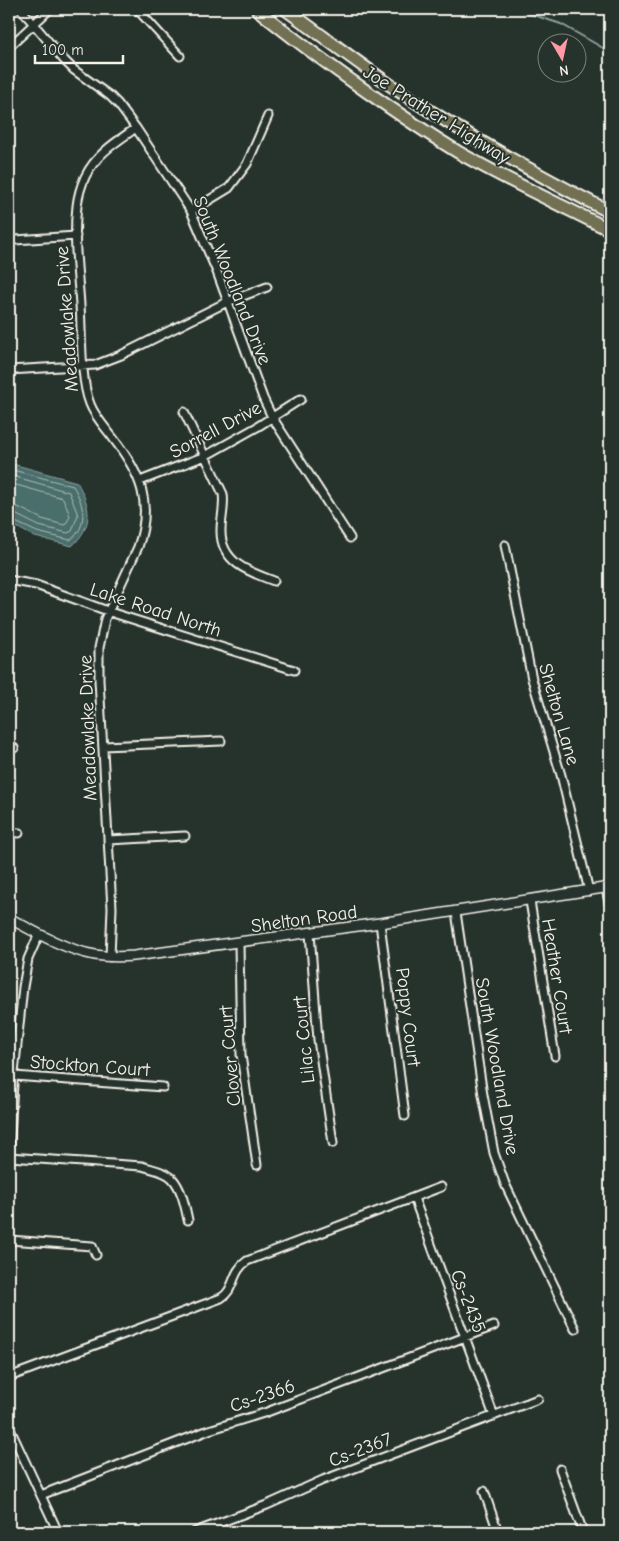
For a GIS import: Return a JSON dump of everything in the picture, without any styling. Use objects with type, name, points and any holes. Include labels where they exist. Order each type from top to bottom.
[{"type":"highway","name":"Joe Prather Highway","points":[[257,9],[281,29],[400,115],[514,183],[610,230]]},
{"type":"highway","name":"Joe Prather Highway","points":[[285,9],[398,90],[444,120],[539,175],[610,212]]},
{"type":"street","name":"South Woodland Drive","points":[[21,9],[74,70],[110,96],[136,128],[191,210],[272,417],[350,538]]},
{"type":"street","points":[[9,47],[50,9]]},
{"type":"street","points":[[137,9],[180,56]]},
{"type":"street","points":[[191,210],[229,188],[247,164],[268,116]]},
{"type":"street","name":"Meadowlake Drive","points":[[110,957],[112,924],[99,658],[101,637],[108,611],[142,535],[145,514],[140,481],[122,450],[94,412],[87,396],[76,236],[77,205],[84,179],[90,168],[105,150],[136,128]]},
{"type":"street","points":[[15,240],[76,236]]},
{"type":"street","points":[[9,370],[95,365],[121,355],[227,302],[266,287]]},
{"type":"street","name":"Sorrell Drive","points":[[140,481],[205,456],[301,399]]},
{"type":"street","points":[[184,412],[223,494],[221,532],[224,548],[240,567],[274,581]]},
{"type":"street","name":"Shelton Lane","points":[[505,545],[532,679],[561,775],[589,891]]},
{"type":"street","name":"Lake Road North","points":[[9,580],[36,585],[108,611],[294,670]]},
{"type":"street","points":[[103,746],[221,741]]},
{"type":"street","points":[[9,832],[19,833]]},
{"type":"street","points":[[108,840],[185,836]]},
{"type":"street","points":[[608,888],[610,908]]},
{"type":"street","name":"Shelton Road","points":[[9,918],[39,934],[86,954],[110,957],[134,956],[380,923],[608,888]]},
{"type":"street","name":"Heather Court","points":[[530,901],[555,1056]]},
{"type":"street","name":"South Woodland Drive","points":[[456,912],[483,1096],[494,1153],[505,1184],[575,1330]]},
{"type":"street","name":"Poppy Court","points":[[380,923],[405,1116]]},
{"type":"street","name":"Lilac Court","points":[[310,933],[318,1040],[333,1143]]},
{"type":"street","points":[[39,934],[28,959],[14,1076],[9,1157],[142,1166],[157,1170],[172,1178],[183,1199],[188,1220]]},
{"type":"street","name":"Clover Court","points":[[239,943],[241,1055],[257,1165]]},
{"type":"street","name":"Stockton Court","points":[[14,1076],[163,1087]]},
{"type":"street","points":[[9,1377],[221,1298],[228,1292],[238,1269],[247,1261],[441,1187]]},
{"type":"street","name":"Cs-2435","points":[[414,1198],[494,1416]]},
{"type":"street","points":[[9,1240],[92,1246],[96,1255]]},
{"type":"street","name":"Cs-2366","points":[[41,1495],[209,1430],[267,1412],[494,1326]]},
{"type":"street","name":"Cs-2367","points":[[195,1532],[267,1505],[323,1480],[538,1399]]},
{"type":"street","points":[[9,1427],[56,1529]]},
{"type":"street","points":[[560,1469],[583,1532]]},
{"type":"street","points":[[484,1491],[498,1532]]},
{"type":"water","points":[[9,463],[77,482],[85,500],[88,516],[84,531],[72,546],[35,537],[9,523]]},
{"type":"waterway","points":[[515,9],[561,24],[610,52]]}]
